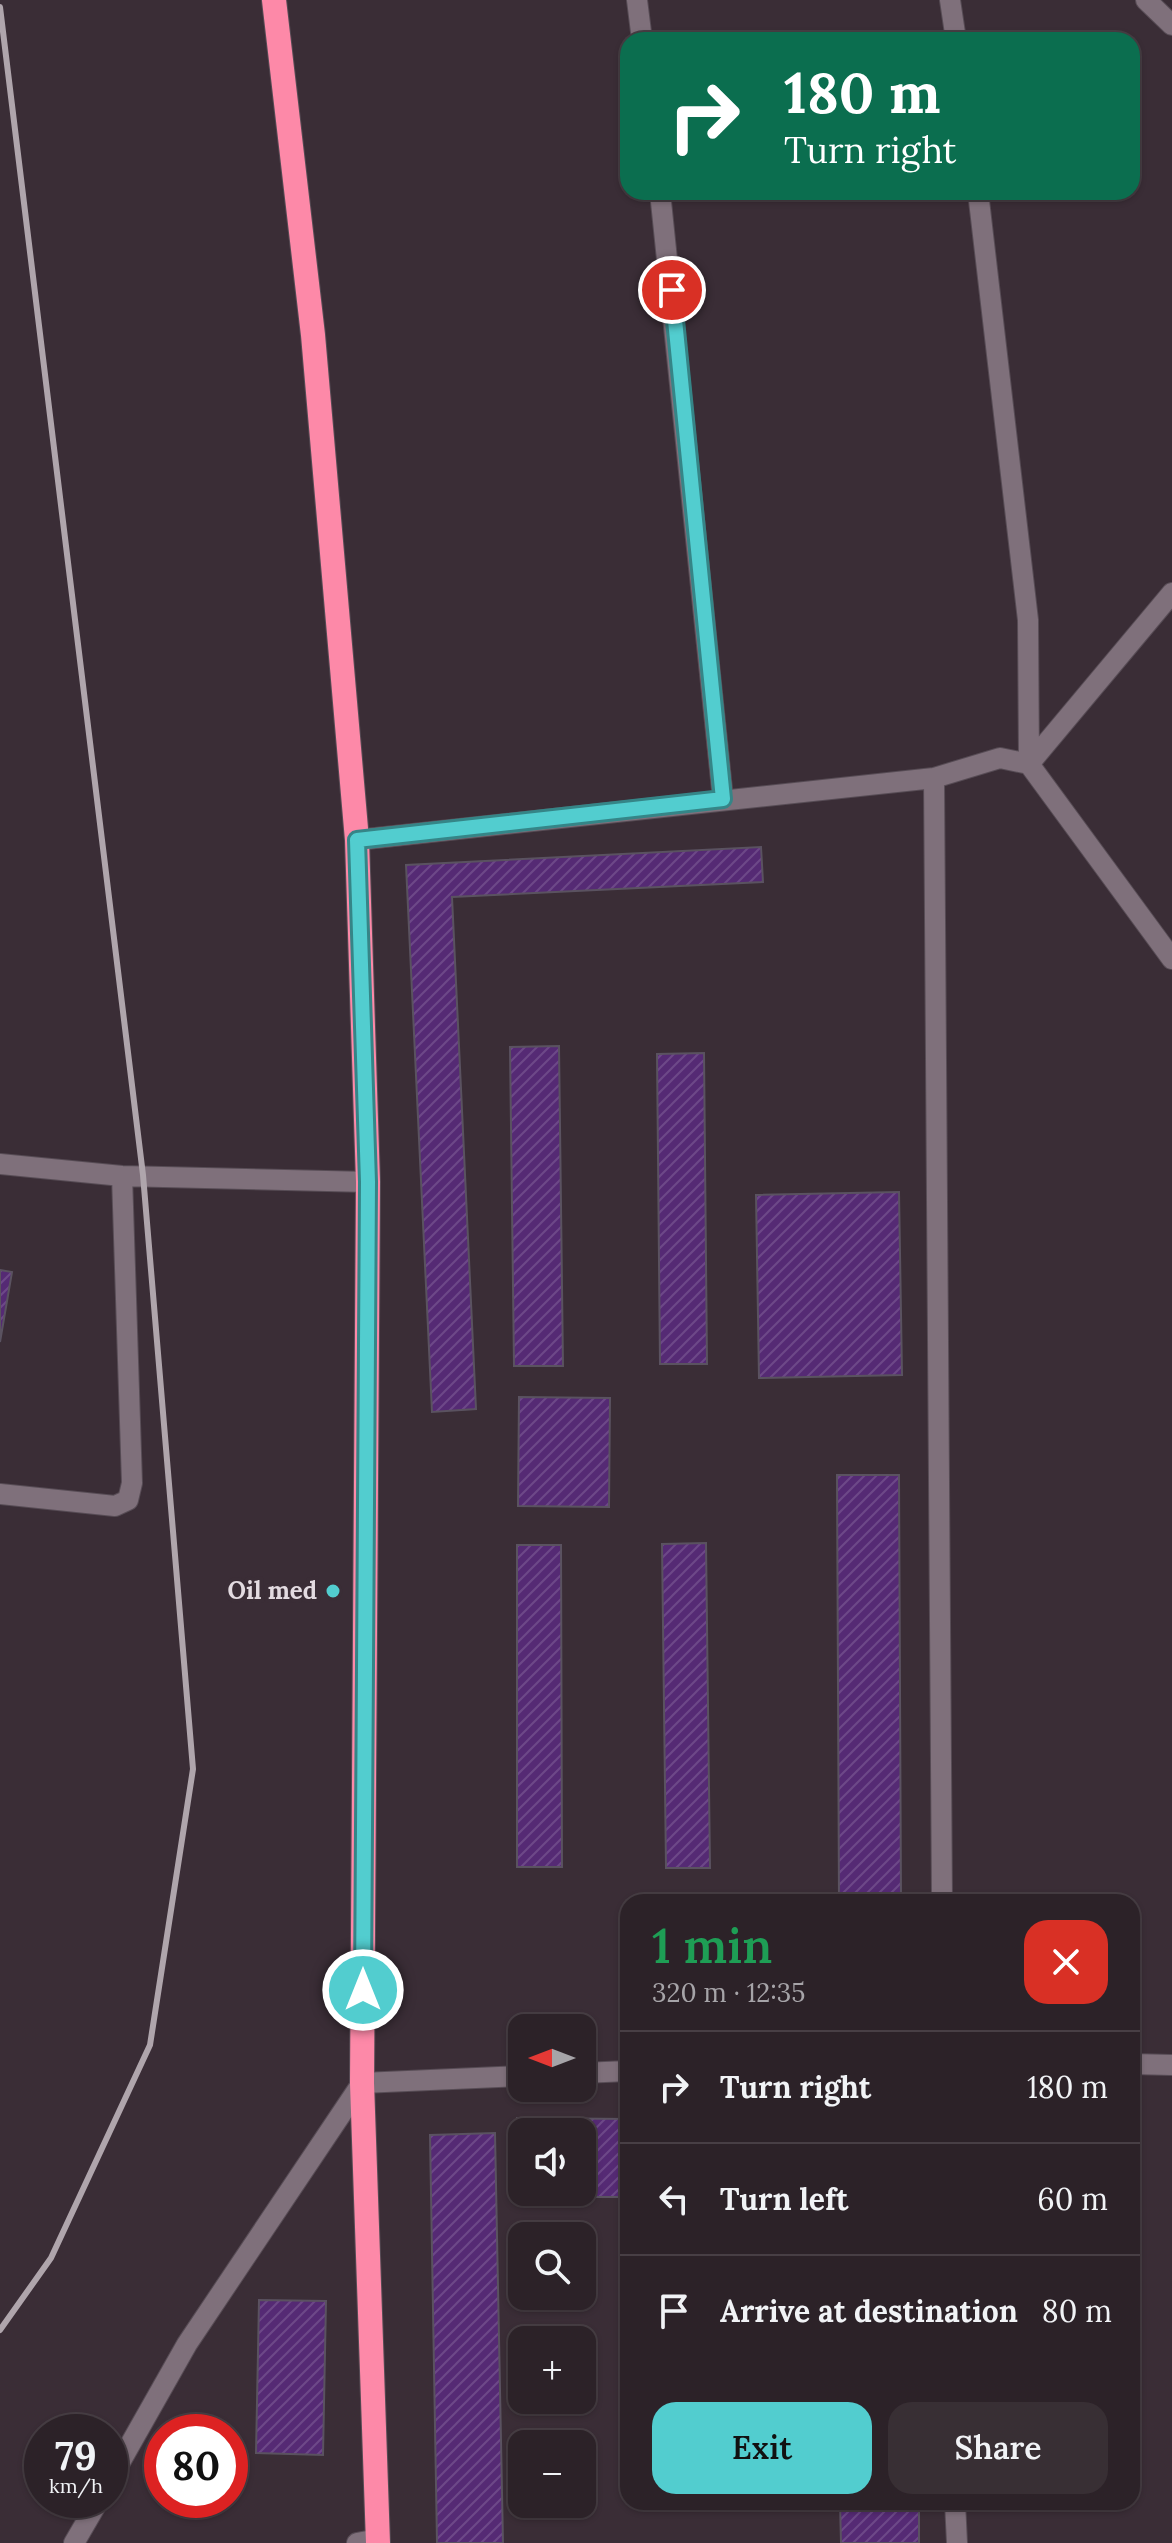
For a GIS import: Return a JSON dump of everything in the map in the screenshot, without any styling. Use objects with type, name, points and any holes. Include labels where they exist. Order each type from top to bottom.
[{"type":"highway","points":[[274,0],[313,335],[357,840],[368,1182],[362,2083],[371,2542]]},
{"type":"street","points":[[637,0],[641,32]]},
{"type":"street","points":[[950,0],[955,32]]},
{"type":"street","points":[[1146,0],[1172,25]]},
{"type":"street","points":[[661,200],[723,799]]},
{"type":"street","points":[[979,200],[1028,620],[1029,764],[1172,959]]},
{"type":"street","points":[[1029,764],[1172,593]]},
{"type":"street","points":[[357,840],[934,778],[1000,758],[1029,764]]},
{"type":"street","points":[[934,778],[942,1894]]},
{"type":"street","points":[[0,1164],[122,1176],[368,1182]]},
{"type":"street","points":[[0,1494],[115,1506],[128,1500],[132,1483],[122,1176]]},
{"type":"street","points":[[1140,2064],[1172,2065]]},
{"type":"street","points":[[596,2072],[620,2071]]},
{"type":"street","points":[[128,2448],[187,2344],[362,2083],[508,2077]]},
{"type":"street","points":[[955,2510],[957,2543]]},
{"type":"street","points":[[74,2543],[89,2518]]},
{"type":"building","points":[[761,847],[763,882],[452,897],[476,1409],[432,1412],[406,865]]},
{"type":"building","points":[[559,1046],[563,1366],[514,1366],[510,1047]]},
{"type":"building","points":[[704,1053],[707,1364],[660,1364],[657,1054]]},
{"type":"building","points":[[899,1192],[902,1375],[759,1378],[756,1195]]},
{"type":"building","points":[[0,1270],[12,1272],[0,1342]]},
{"type":"building","points":[[519,1397],[610,1398],[609,1507],[518,1506]]},
{"type":"building","points":[[837,1475],[899,1475],[901,1894],[839,1894]]},
{"type":"building","points":[[706,1543],[710,1868],[666,1868],[662,1544]]},
{"type":"building","points":[[517,1545],[561,1545],[562,1867],[517,1867]]},
{"type":"building","points":[[596,2119],[620,2119],[620,2197],[596,2197]]},
{"type":"building","points":[[495,2133],[503,2543],[437,2543],[430,2135]]},
{"type":"building","points":[[259,2300],[326,2301],[323,2455],[256,2453]]},
{"type":"building","points":[[840,2510],[919,2510],[919,2543],[841,2543]]},
{"type":"railway","points":[[0,7],[143,1175],[193,1769],[150,2045],[51,2258],[0,2330]]},
{"type":"place","name":"Oil med","points":[[333,1591]]},
{"type":"route","points":[[363,1990],[368,1182],[357,840],[723,799],[672,290]]}]
